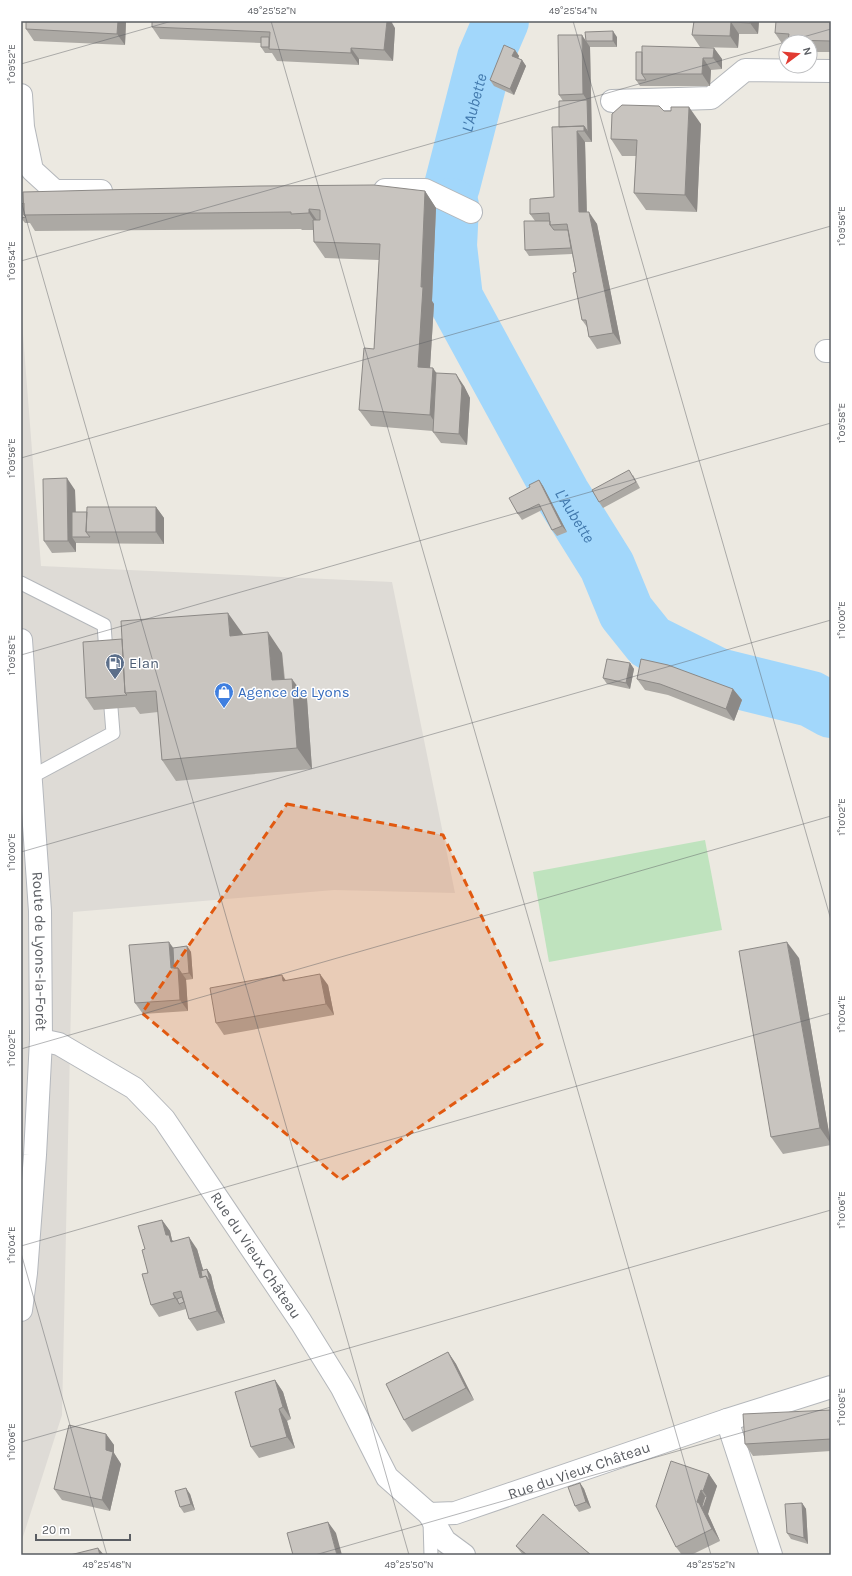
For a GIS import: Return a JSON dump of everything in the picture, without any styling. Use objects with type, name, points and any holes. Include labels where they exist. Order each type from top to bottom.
[{"type":"street","points":[[612,101],[711,98],[745,70],[831,71]]},
{"type":"street","points":[[21,95],[23,127],[32,170],[55,191],[118,191]]},
{"type":"street","points":[[362,190],[425,190],[471,212]]},
{"type":"street","name":"Route de Lyons-la-Forêt","points":[[21,640],[40,911],[41,1040],[35,1155],[26,1273],[21,1310]]},
{"type":"street","name":"Rue du Vieux Château","points":[[41,1040],[59,1044],[134,1088],[164,1119],[301,1322],[342,1388],[387,1477],[429,1514],[445,1541],[464,1555]]},
{"type":"street","name":"Rue du Vieux Château","points":[[429,1514],[455,1513],[727,1420],[831,1387]]},
{"type":"street","points":[[727,1420],[771,1555]]},
{"type":"lane","points":[[21,583],[104,625],[106,652]]},
{"type":"lane","points":[[31,777],[113,733],[111,708]]},
{"type":"lane","points":[[429,1514],[431,1555]]},
{"type":"highlighted area","points":[[287,804],[443,835],[542,1044],[341,1180],[142,1013]]},
{"type":"shaded area","points":[[21,309],[41,566],[392,582],[455,893],[334,890],[73,912],[62,1415],[21,1543]]},
{"type":"green space","points":[[705,840],[722,930],[549,962],[533,872]]},
{"type":"building","points":[[26,21],[118,21],[117,34],[26,29]]},
{"type":"building","points":[[152,21],[387,21],[384,50],[351,48],[351,53],[269,49],[270,32],[152,27]]},
{"type":"building","points":[[694,21],[750,21],[750,23],[731,22],[730,36],[692,35]]},
{"type":"building","points":[[776,21],[831,21],[831,41],[818,41],[818,34],[775,33]]},
{"type":"building","points":[[613,31],[613,41],[586,41],[585,32]]},
{"type":"building","points":[[558,35],[582,35],[583,94],[559,95]]},
{"type":"building","points":[[261,37],[269,37],[269,47],[261,47]]},
{"type":"building","points":[[504,45],[515,50],[512,56],[522,60],[510,89],[490,80]]},
{"type":"building","points":[[642,46],[714,48],[713,58],[703,58],[702,74],[642,74]]},
{"type":"building","points":[[636,52],[642,52],[642,74],[646,80],[636,80]]},
{"type":"building","points":[[587,100],[588,132],[584,126],[559,127],[559,101]]},
{"type":"building","points":[[622,105],[659,106],[664,111],[671,111],[671,107],[689,107],[685,195],[634,193],[637,140],[611,139],[612,114]]},
{"type":"building","points":[[584,126],[584,131],[577,131],[579,212],[589,212],[613,333],[589,337],[586,320],[582,320],[573,273],[576,272],[567,224],[550,225],[549,213],[530,214],[530,199],[554,197],[552,127]]},
{"type":"building","points":[[374,185],[425,191],[421,287],[423,287],[418,367],[433,368],[430,415],[359,410],[364,348],[374,349],[380,244],[314,242],[313,220],[320,220],[320,210],[309,209],[309,213],[291,214],[291,212],[24,215],[23,192],[259,186]]},
{"type":"building","points":[[24,203],[24,215],[26,217],[21,218],[21,204]]},
{"type":"building","points":[[524,221],[550,221],[550,225],[554,230],[568,230],[571,248],[525,250]]},
{"type":"building","points":[[436,373],[456,374],[462,386],[459,434],[433,432]]},
{"type":"building","points":[[629,470],[636,482],[599,502],[592,490]]},
{"type":"building","points":[[67,478],[68,541],[44,541],[43,479]]},
{"type":"building","points":[[539,480],[562,526],[552,530],[539,504],[518,514],[509,498],[530,487],[529,485]]},
{"type":"building","points":[[87,507],[156,507],[156,532],[86,532]]},
{"type":"building","points":[[72,512],[87,512],[86,532],[90,537],[72,537]]},
{"type":"building","name":"Agence de Lyons","points":[[228,613],[230,636],[268,632],[272,680],[292,679],[297,748],[162,760],[156,691],[125,693],[121,621]]},
{"type":"building","points":[[122,639],[125,693],[127,695],[86,698],[83,642]]},
{"type":"building","points":[[607,659],[630,663],[626,683],[603,678]]},
{"type":"building","points":[[641,659],[668,665],[733,689],[726,709],[660,684],[637,679]]},
{"type":"building","points":[[169,942],[171,968],[178,968],[180,1000],[135,1003],[129,945]]},
{"type":"building","points":[[787,942],[820,1128],[771,1137],[739,951]]},
{"type":"building","points":[[187,946],[189,973],[182,974],[178,968],[174,968],[173,948]]},
{"type":"building","points":[[320,974],[326,1004],[216,1023],[210,988],[282,975],[283,981]]},
{"type":"building","points":[[162,1220],[166,1235],[169,1235],[171,1242],[189,1237],[200,1278],[206,1276],[217,1311],[189,1319],[181,1291],[173,1293],[175,1298],[151,1305],[142,1274],[148,1273],[142,1250],[145,1249],[138,1226]]},
{"type":"building","points":[[207,1269],[210,1282],[206,1276],[202,1277],[201,1271]]},
{"type":"building","points":[[182,1297],[184,1302],[179,1304],[177,1299]]},
{"type":"building","points":[[448,1352],[466,1388],[404,1420],[386,1384]]},
{"type":"building","points":[[275,1380],[283,1407],[279,1409],[287,1437],[251,1447],[235,1392]]},
{"type":"building","points":[[831,1410],[831,1439],[745,1444],[743,1414]]},
{"type":"building","points":[[69,1425],[106,1434],[106,1450],[113,1452],[102,1500],[54,1489]]},
{"type":"building","points":[[671,1461],[709,1474],[697,1502],[699,1503],[712,1529],[676,1547],[656,1506]]},
{"type":"building","points":[[580,1483],[586,1502],[575,1506],[568,1487]]},
{"type":"building","points":[[186,1488],[191,1504],[180,1507],[175,1491]]},
{"type":"building","points":[[705,1496],[707,1497],[703,1508],[702,1506]]},
{"type":"building","points":[[802,1503],[804,1538],[787,1533],[785,1504]]},
{"type":"building","points":[[543,1514],[591,1555],[527,1555],[516,1546]]},
{"type":"building","points":[[328,1522],[337,1555],[293,1555],[287,1533]]},
{"type":"building","points":[[98,1548],[100,1555],[70,1555]]},
{"type":"waterway","name":"L'Aubette","points":[[452,186],[485,58],[501,21]]},
{"type":"waterway","name":"L'Aubette","points":[[451,206],[449,246],[455,298],[562,494],[607,566],[626,612],[650,642],[718,676],[811,699],[831,710]]},
{"type":"place","name":"Elan","points":[[115,680]]},
{"type":"place","name":"Agence de Lyons","points":[[224,709]]}]
